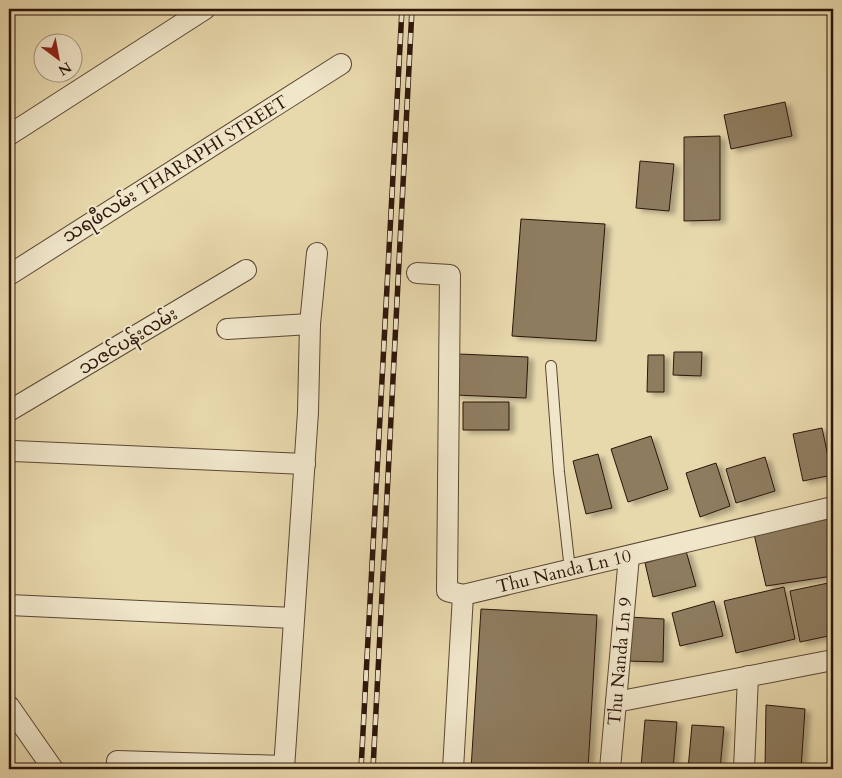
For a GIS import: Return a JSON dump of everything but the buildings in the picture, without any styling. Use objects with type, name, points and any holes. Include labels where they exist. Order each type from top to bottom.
[{"type":"street","points":[[9,135],[205,9]]},
{"type":"street","name":"သရဖီလမ်း THARAPHI STREET","points":[[9,275],[341,64]]},
{"type":"street","points":[[117,761],[284,768],[305,464],[310,324],[317,253]]},
{"type":"street","name":"သဇင်ပန်းလမ်း","points":[[9,411],[246,270]]},
{"type":"street","points":[[417,273],[450,275],[447,591],[463,595],[453,769]]},
{"type":"street","points":[[227,329],[310,324]]},
{"type":"street","points":[[9,453],[14,451],[305,464]]},
{"type":"street","name":"Thu Nanda Ln 10","points":[[463,595],[833,506]]},
{"type":"street","name":"Thu Nanda Ln 9","points":[[610,769],[630,556]]},
{"type":"street","points":[[9,605],[294,618]]},
{"type":"street","points":[[616,702],[833,660]]},
{"type":"street","points":[[744,769],[748,676]]},
{"type":"street","points":[[9,706],[53,769]]},
{"type":"lane","points":[[551,366],[559,472],[570,570]]},
{"type":"railway","points":[[361,769],[402,9]]},
{"type":"railway","points":[[373,769],[412,9]]}]
